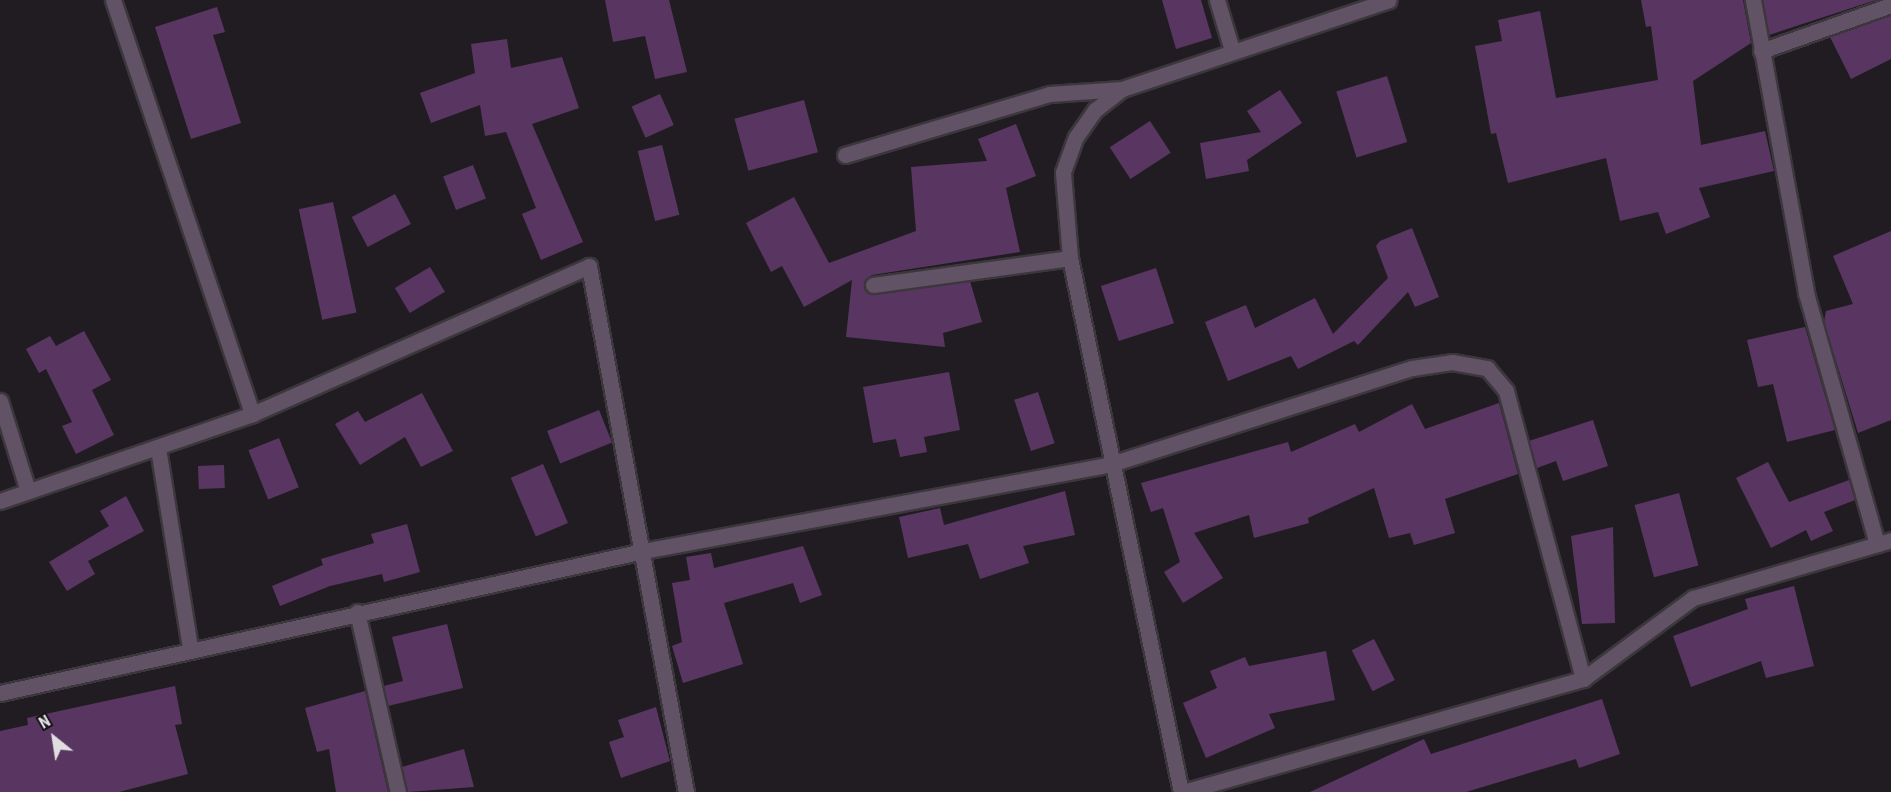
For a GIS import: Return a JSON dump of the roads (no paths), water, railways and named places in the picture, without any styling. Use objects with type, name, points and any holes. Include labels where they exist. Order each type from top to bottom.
[{"type":"street","points":[[113,0],[252,414]]},
{"type":"street","points":[[1217,0],[1232,50]]},
{"type":"street","points":[[844,155],[1048,94],[1122,89],[1232,50],[1389,0]]},
{"type":"street","points":[[1122,89],[1089,119],[1063,172],[1070,258],[1111,464],[1182,792],[1583,678],[1693,598],[1884,542],[1806,292],[1753,0]]},
{"type":"street","points":[[1761,51],[1891,5]]},
{"type":"street","points":[[873,285],[1070,258]]},
{"type":"street","points":[[0,501],[252,414],[589,266],[686,792]]},
{"type":"street","points":[[0,693],[190,648],[643,551],[1111,464],[1412,368],[1452,362],[1487,368],[1506,391],[1583,678]]},
{"type":"street","points":[[0,401],[28,491]]},
{"type":"street","points":[[158,448],[190,648]]},
{"type":"street","points":[[357,612],[398,792]]}]
